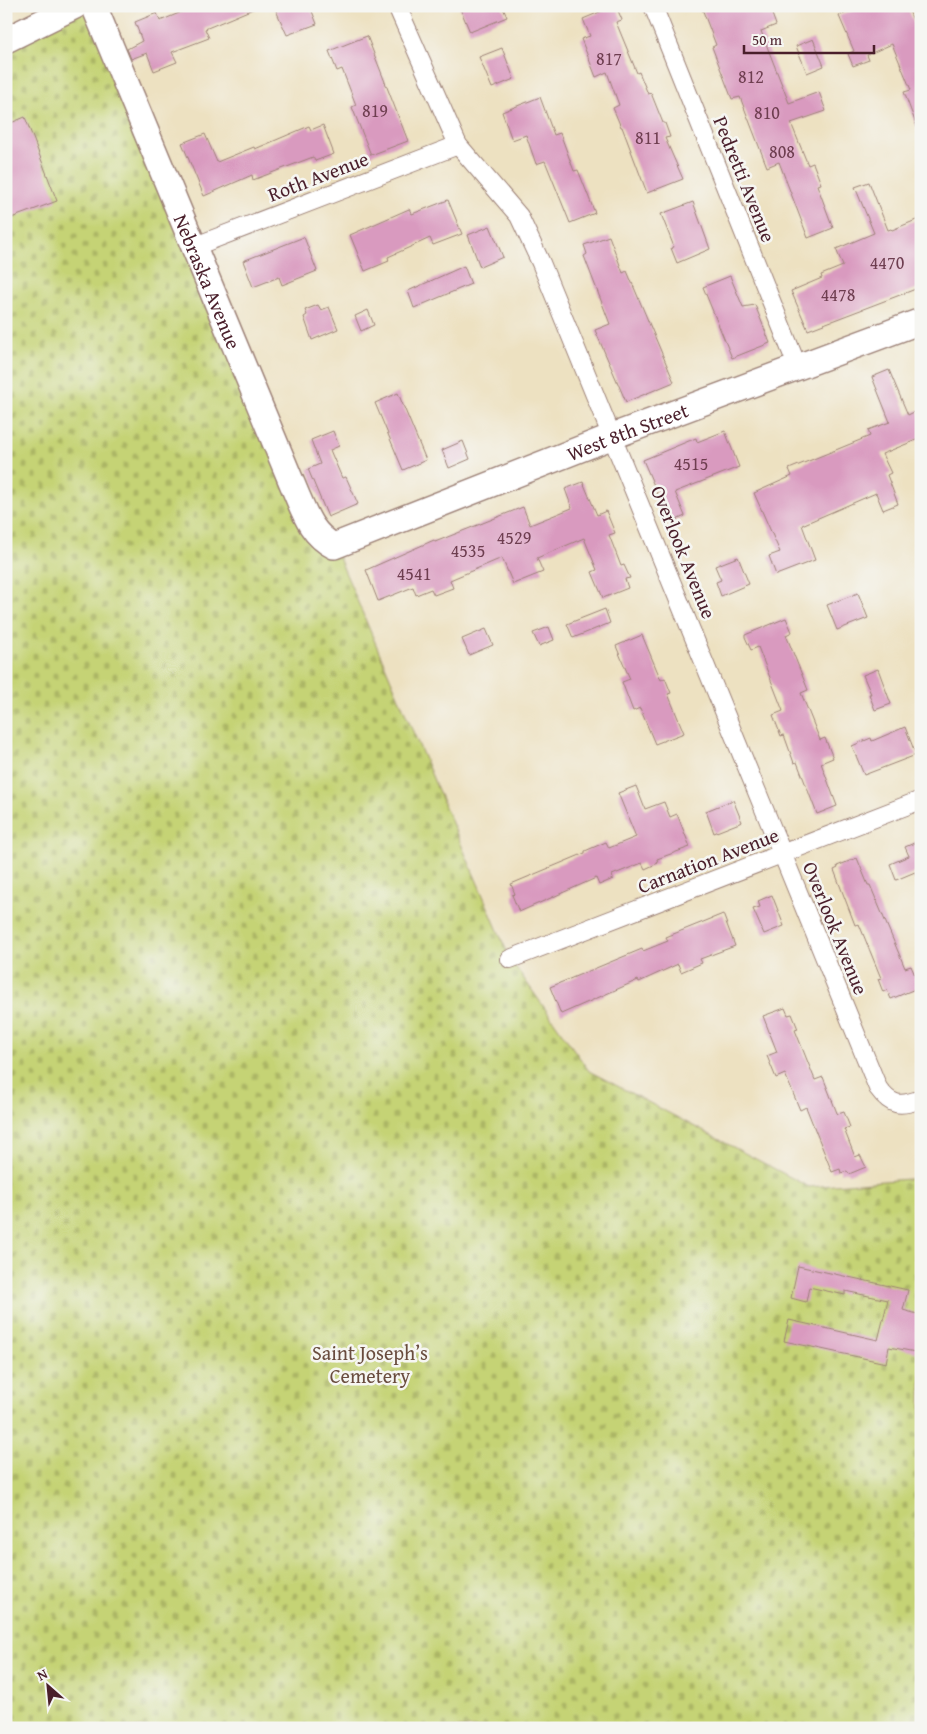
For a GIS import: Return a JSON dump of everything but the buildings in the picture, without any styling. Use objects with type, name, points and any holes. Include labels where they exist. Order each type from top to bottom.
[{"type":"street","points":[[6,40],[74,6]]},
{"type":"street","name":"Nebraska Avenue","points":[[94,6],[308,521],[314,531],[324,541],[334,546]]},
{"type":"street","name":"Overlook Avenue","points":[[397,6],[458,145],[519,216],[541,262],[878,1088],[886,1098],[894,1103],[910,1103],[921,1099]]},
{"type":"street","name":"Pedretti Avenue","points":[[653,6],[798,368]]},
{"type":"street","name":"Roth Avenue","points":[[193,247],[458,145]]},
{"type":"street","name":"West 8th Street","points":[[334,546],[613,436],[921,322]]},
{"type":"street","name":"Carnation Avenue","points":[[510,959],[921,800]]},
{"type":"green space","name":"Saint Joseph’s Cemetery","points":[[94,6],[193,247],[334,546],[510,959],[589,1071],[809,1187],[921,1178],[921,1728],[6,1728],[6,40]]}]
